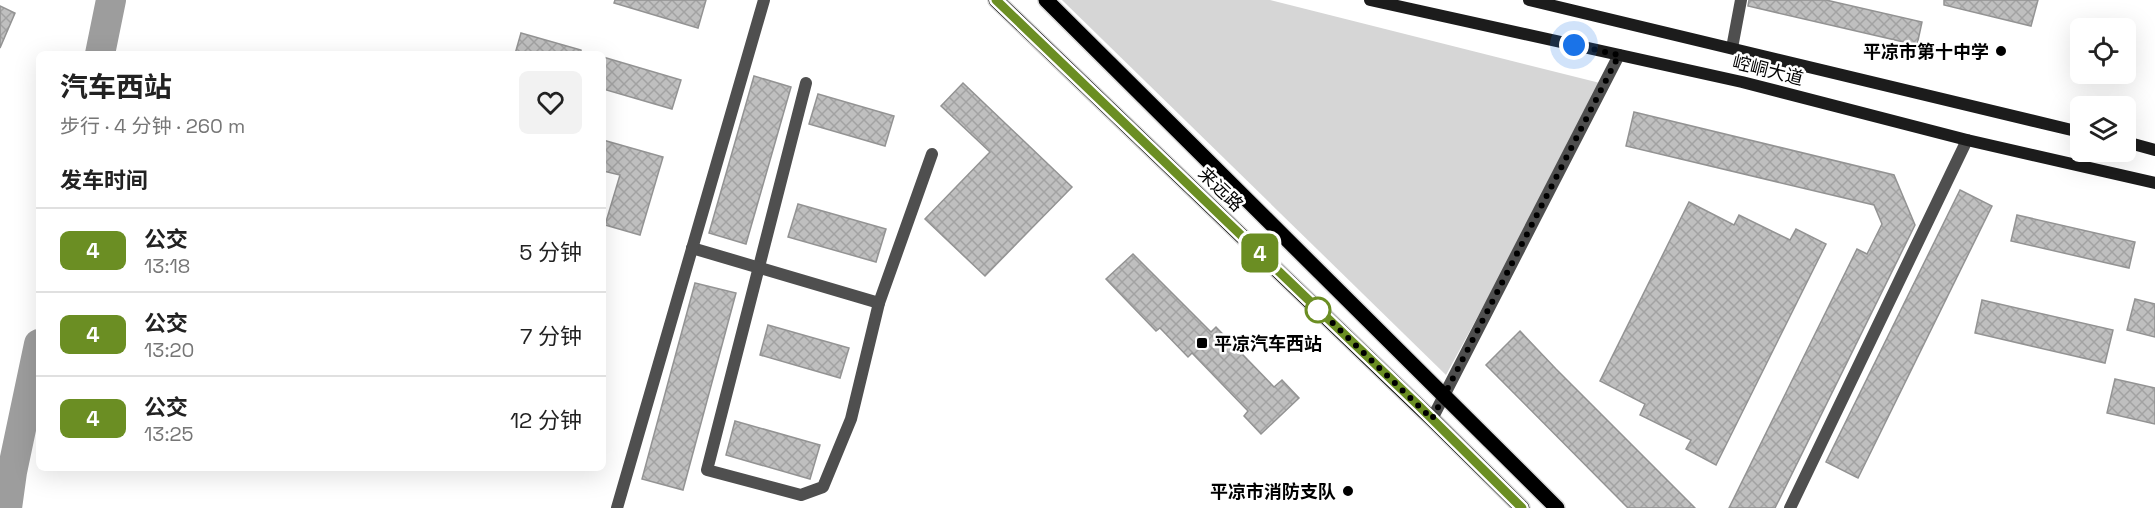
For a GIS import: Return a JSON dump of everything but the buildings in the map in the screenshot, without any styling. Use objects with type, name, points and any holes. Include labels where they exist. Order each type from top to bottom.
[{"type":"main road","name":"来远路","points":[[996,0],[1522,508]]},
{"type":"main road","name":"来远路","points":[[1046,0],[1557,508]]},
{"type":"main road","name":"崆峒大道","points":[[1370,0],[1742,82],[1966,140],[2155,183]]},
{"type":"main road","name":"崆峒大道","points":[[1529,0],[2070,130]]},
{"type":"main road","points":[[2136,145],[2155,150]]},
{"type":"street","points":[[617,508],[764,0]]},
{"type":"street","points":[[1732,48],[1740,0]]},
{"type":"street","points":[[1432,419],[1619,55]]},
{"type":"street","points":[[806,83],[707,470],[801,495],[823,487],[851,419],[879,303],[932,154]]},
{"type":"street","points":[[1790,508],[1966,140]]},
{"type":"street","points":[[692,248],[879,303]]},
{"type":"shaded area","points":[[1062,0],[1270,0],[1604,84],[1446,375]]},
{"type":"waterway","points":[[101,51],[111,0]]},
{"type":"waterway","points":[[7,508],[12,472],[36,358]]},
{"type":"bus line","name":"4","points":[[996,0],[1418,405],[1522,508]]},
{"type":"place","name":"平凉市第十中学","points":[[2001,51]]},
{"type":"place","name":"平凉汽车西站","points":[[1202,343]]},
{"type":"place","name":"平凉市消防支队","points":[[1348,491]]},
{"type":"route","points":[[1318,310],[1314,305],[1432,419],[1619,55],[1574,45]]}]
